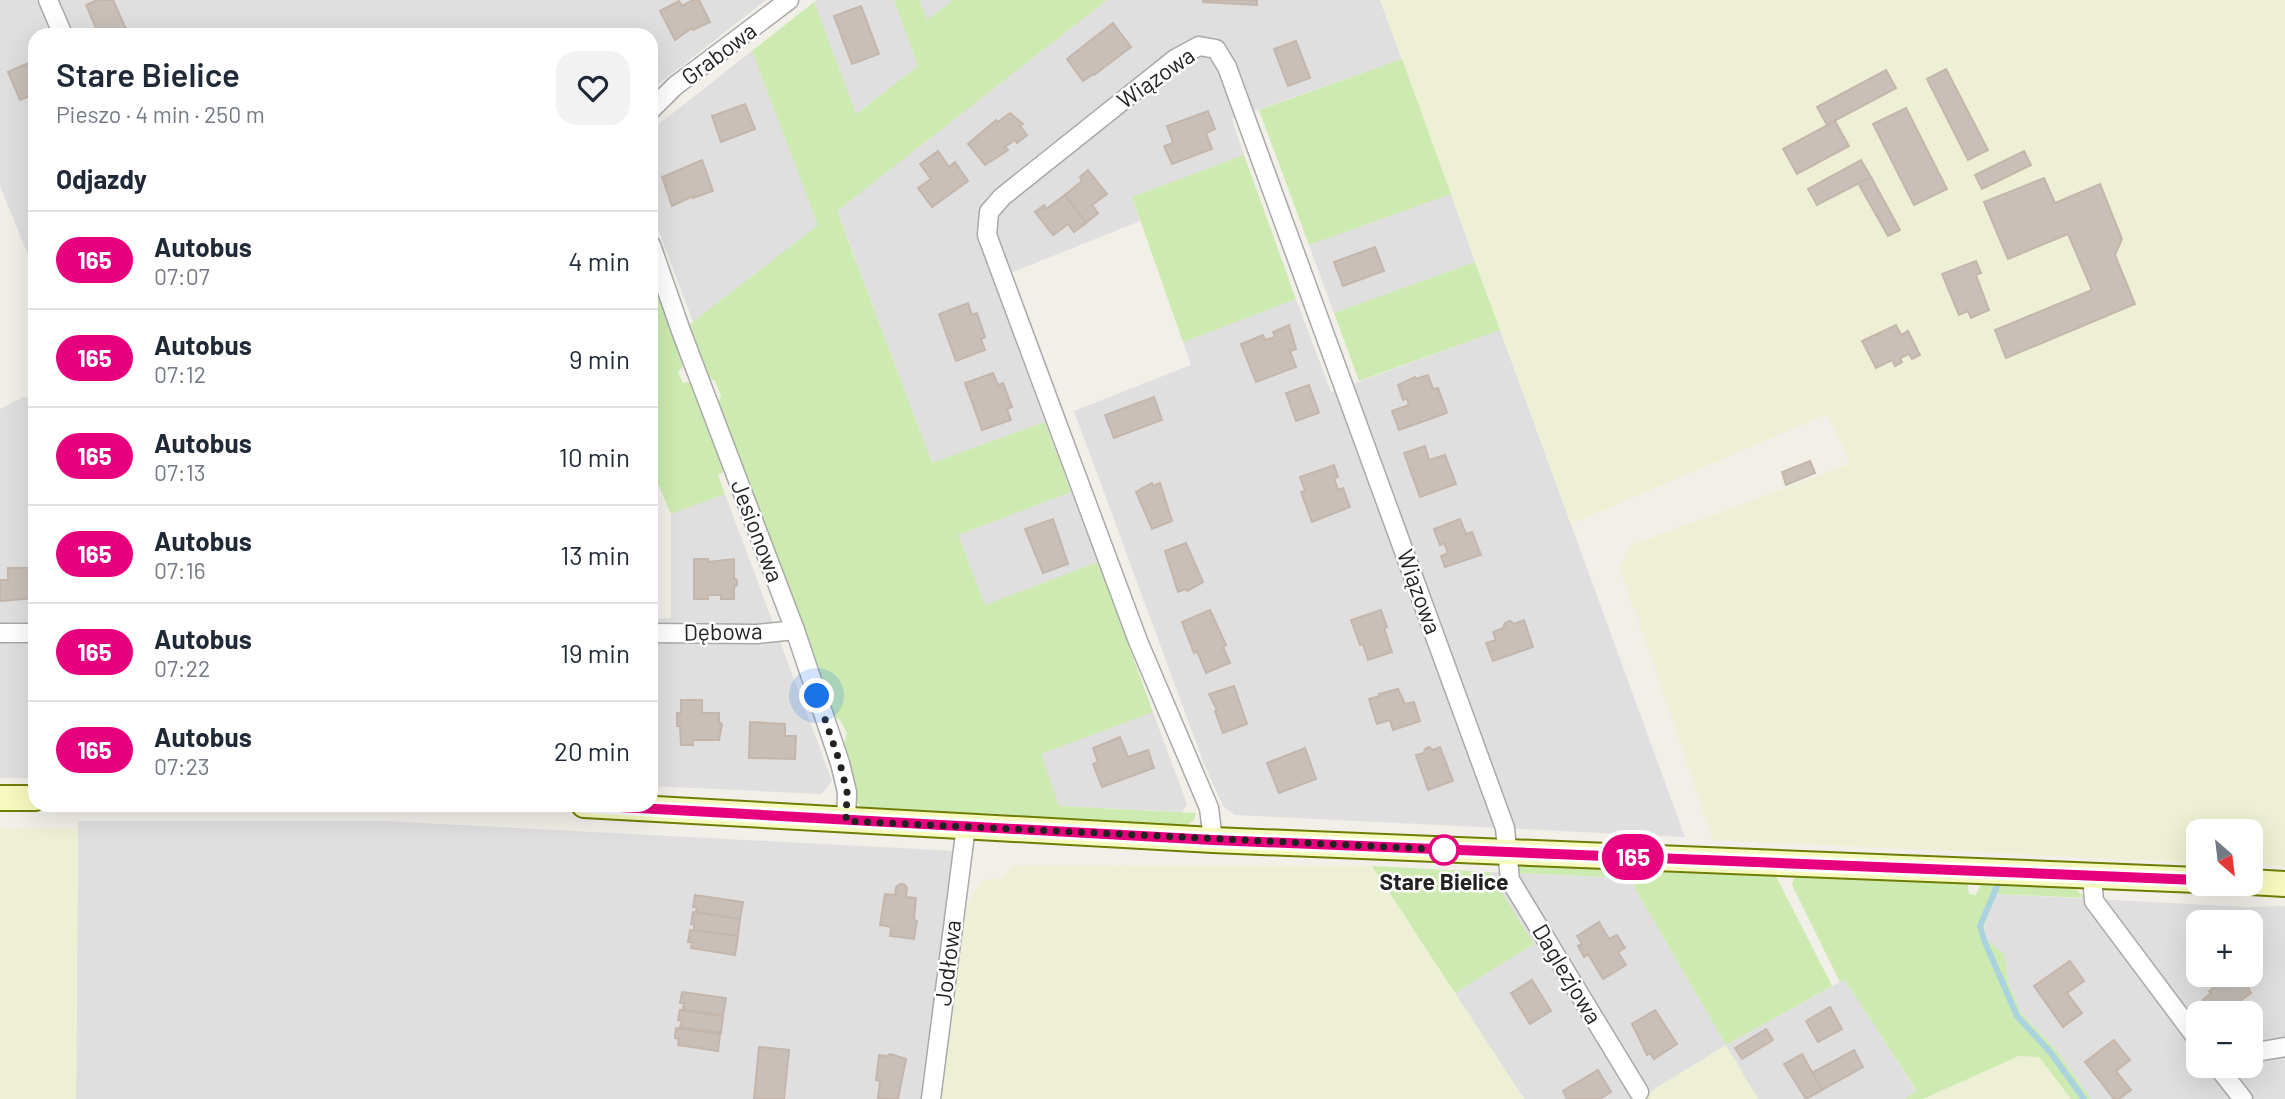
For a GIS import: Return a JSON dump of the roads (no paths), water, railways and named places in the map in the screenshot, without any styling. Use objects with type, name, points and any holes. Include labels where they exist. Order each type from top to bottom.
[{"type":"street","points":[[48,0],[59,28]]},
{"type":"street","name":"Grabowa","points":[[658,103],[676,86],[789,0]]},
{"type":"street","name":"Wiązowa","points":[[1213,840],[1209,808],[1139,642],[987,235],[989,212],[1002,197],[1175,59],[1199,46],[1216,49],[1227,67],[1505,828],[1507,853]]},
{"type":"street","name":"Jesionowa","points":[[658,265],[795,630],[840,763],[847,792],[846,821]]},
{"type":"street","name":"Dębowa","points":[[658,633],[757,634],[795,630]]},
{"type":"street","points":[[0,633],[28,633]]},
{"type":"street","points":[[0,798],[28,797]]},
{"type":"street","points":[[658,810],[1213,840],[2186,880]]},
{"type":"street","name":"Jodłowa","points":[[931,1099],[966,826]]},
{"type":"street","name":"Daglezjowa","points":[[1507,853],[1510,880],[1639,1092]]},
{"type":"street","points":[[2092,876],[2094,901],[2186,1024]]},
{"type":"street","points":[[2263,883],[2285,884]]},
{"type":"street","points":[[2263,1051],[2285,1047]]},
{"type":"street","points":[[2226,1078],[2243,1099]]},
{"type":"waterway","points":[[1998,884],[1980,926],[1984,940],[2017,1016],[2051,1053],[2084,1099]]},
{"type":"place","name":"Stare Bielice","points":[[1444,850]]}]
